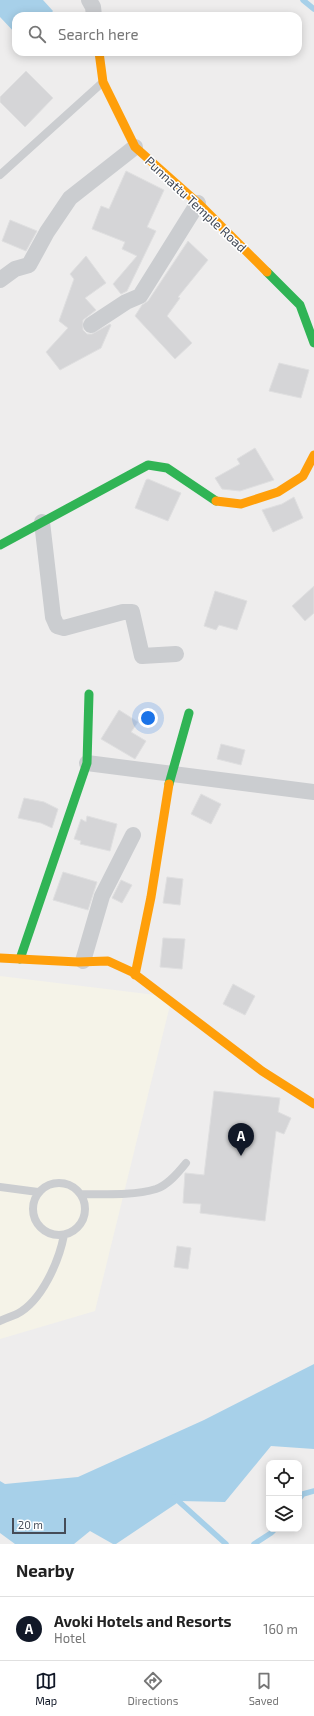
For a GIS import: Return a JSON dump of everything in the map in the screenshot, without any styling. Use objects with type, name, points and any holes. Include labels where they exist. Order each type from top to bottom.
[{"type":"street","points":[[89,0],[93,7],[94,12]]},
{"type":"street","name":"Punnattu Temple Road","points":[[100,56],[103,82],[135,146],[198,203],[300,305],[314,343]]},
{"type":"street","points":[[0,280],[16,269],[29,265],[47,232],[70,198],[135,146]]},
{"type":"street","points":[[91,325],[126,302],[140,296],[198,203]]},
{"type":"street","points":[[0,545],[148,465],[167,468],[214,501],[241,504],[278,492],[304,476],[314,455]]},
{"type":"street","points":[[42,522],[53,617],[57,626],[64,628],[123,612],[132,612],[142,656],[176,654]]},
{"type":"street","points":[[20,960],[87,763],[89,694]]},
{"type":"street","points":[[135,975],[151,897],[171,774],[189,713]]},
{"type":"street","points":[[87,763],[314,792]]},
{"type":"street","points":[[83,961],[102,896],[133,835]]},
{"type":"street","points":[[0,958],[20,960],[108,961],[135,975],[262,1071],[314,1104]]},
{"type":"lane","points":[[0,175],[103,82]]},
{"type":"lane","points":[[81,1194],[125,1193],[157,1189],[173,1178],[186,1163]]},
{"type":"lane","points":[[60,1182],[72,1186],[81,1194],[86,1207],[84,1219],[76,1230],[64,1235],[51,1235],[40,1229],[33,1217],[32,1204],[38,1192],[48,1184],[60,1182]]},
{"type":"lane","points":[[0,1187],[38,1192]]},
{"type":"lane","points":[[0,1321],[19,1313],[37,1296],[49,1278],[61,1251],[64,1235]]},
{"type":"shaded area","points":[[0,976],[172,997],[95,1311],[0,1339]]},
{"type":"water","points":[[0,0],[43,0],[53,11],[12,12],[12,30],[0,17]]},
{"type":"water","points":[[314,1364],[314,1449],[271,1446],[225,1502],[180,1501],[116,1544],[113,1544],[90,1531],[74,1544],[15,1544],[0,1533],[0,1481],[5,1484],[78,1477],[204,1420]]},
{"type":"building","points":[[26,71],[53,98],[25,127],[0,102],[0,97]]},
{"type":"building","points":[[126,171],[164,190],[147,227],[156,231],[127,291],[121,294],[113,284],[137,256],[122,249],[125,242],[92,229],[101,206],[109,209]]},
{"type":"building","points":[[10,220],[37,231],[26,251],[2,241]]},
{"type":"building","points":[[188,241],[208,260],[178,297],[180,298],[167,316],[192,343],[175,359],[135,316],[142,305],[148,301]]},
{"type":"building","points":[[86,256],[106,283],[85,298],[96,310],[83,320],[83,330],[87,334],[92,334],[110,324],[111,325],[101,348],[60,370],[46,352],[68,328],[59,321],[74,279],[70,274]]},
{"type":"building","points":[[279,363],[309,370],[301,398],[269,391]]},
{"type":"building","points":[[255,448],[274,480],[240,491],[222,489],[215,478],[240,464],[237,459]]},
{"type":"building","points":[[148,479],[181,493],[168,521],[135,508],[146,480]]},
{"type":"building","points":[[294,497],[303,518],[273,532],[262,510],[282,504]]},
{"type":"building","points":[[314,586],[314,613],[305,621],[292,606]]},
{"type":"building","points":[[215,591],[247,601],[237,630],[219,625],[216,630],[204,626]]},
{"type":"building","points":[[119,710],[138,722],[131,732],[146,741],[135,759],[101,739]]},
{"type":"building","points":[[221,744],[245,750],[241,765],[217,759]]},
{"type":"building","points":[[201,794],[221,804],[211,824],[191,814]]},
{"type":"building","points":[[24,798],[44,802],[58,809],[52,828],[41,823],[18,818]]},
{"type":"building","points":[[87,816],[117,824],[110,851],[80,844],[81,841],[74,839],[81,819],[86,822]]},
{"type":"building","points":[[63,872],[97,882],[88,910],[53,900]]},
{"type":"building","points":[[167,877],[183,879],[180,905],[163,903]]},
{"type":"building","points":[[121,880],[132,885],[122,903],[112,898]]},
{"type":"building","points":[[163,938],[185,939],[182,969],[160,967]]},
{"type":"building","points":[[233,984],[255,996],[245,1015],[223,1004]]},
{"type":"building","points":[[214,1091],[280,1098],[278,1112],[291,1118],[284,1134],[276,1131],[265,1221],[200,1213],[201,1204],[183,1203],[185,1173],[204,1175]]},
{"type":"building","points":[[177,1246],[191,1248],[188,1269],[174,1267]]},
{"type":"waterway","points":[[303,0],[314,9]]},
{"type":"waterway","points":[[301,1496],[303,1494],[314,1491]]},
{"type":"waterway","points":[[174,1497],[226,1544]]},
{"type":"waterway","points":[[254,1544],[272,1532]]},
{"type":"traffic: fast","points":[[267,272],[300,305],[314,343]]},
{"type":"traffic: fast","points":[[0,545],[148,465],[167,468],[216,501]]},
{"type":"traffic: fast","points":[[20,959],[87,763],[89,694]]},
{"type":"traffic: fast","points":[[169,784],[189,713]]},
{"type":"traffic: slow","points":[[100,56],[103,82],[135,147],[198,203],[267,272]]},
{"type":"traffic: slow","points":[[216,501],[241,504],[278,492],[303,476],[314,455]]},
{"type":"traffic: slow","points":[[135,975],[151,897],[169,784]]},
{"type":"traffic: slow","points":[[0,958],[78,962],[108,961],[132,972],[262,1071],[314,1104]]},
{"type":"place","name":"Avoki Hotels and Resorts","points":[[241,1156]]}]
